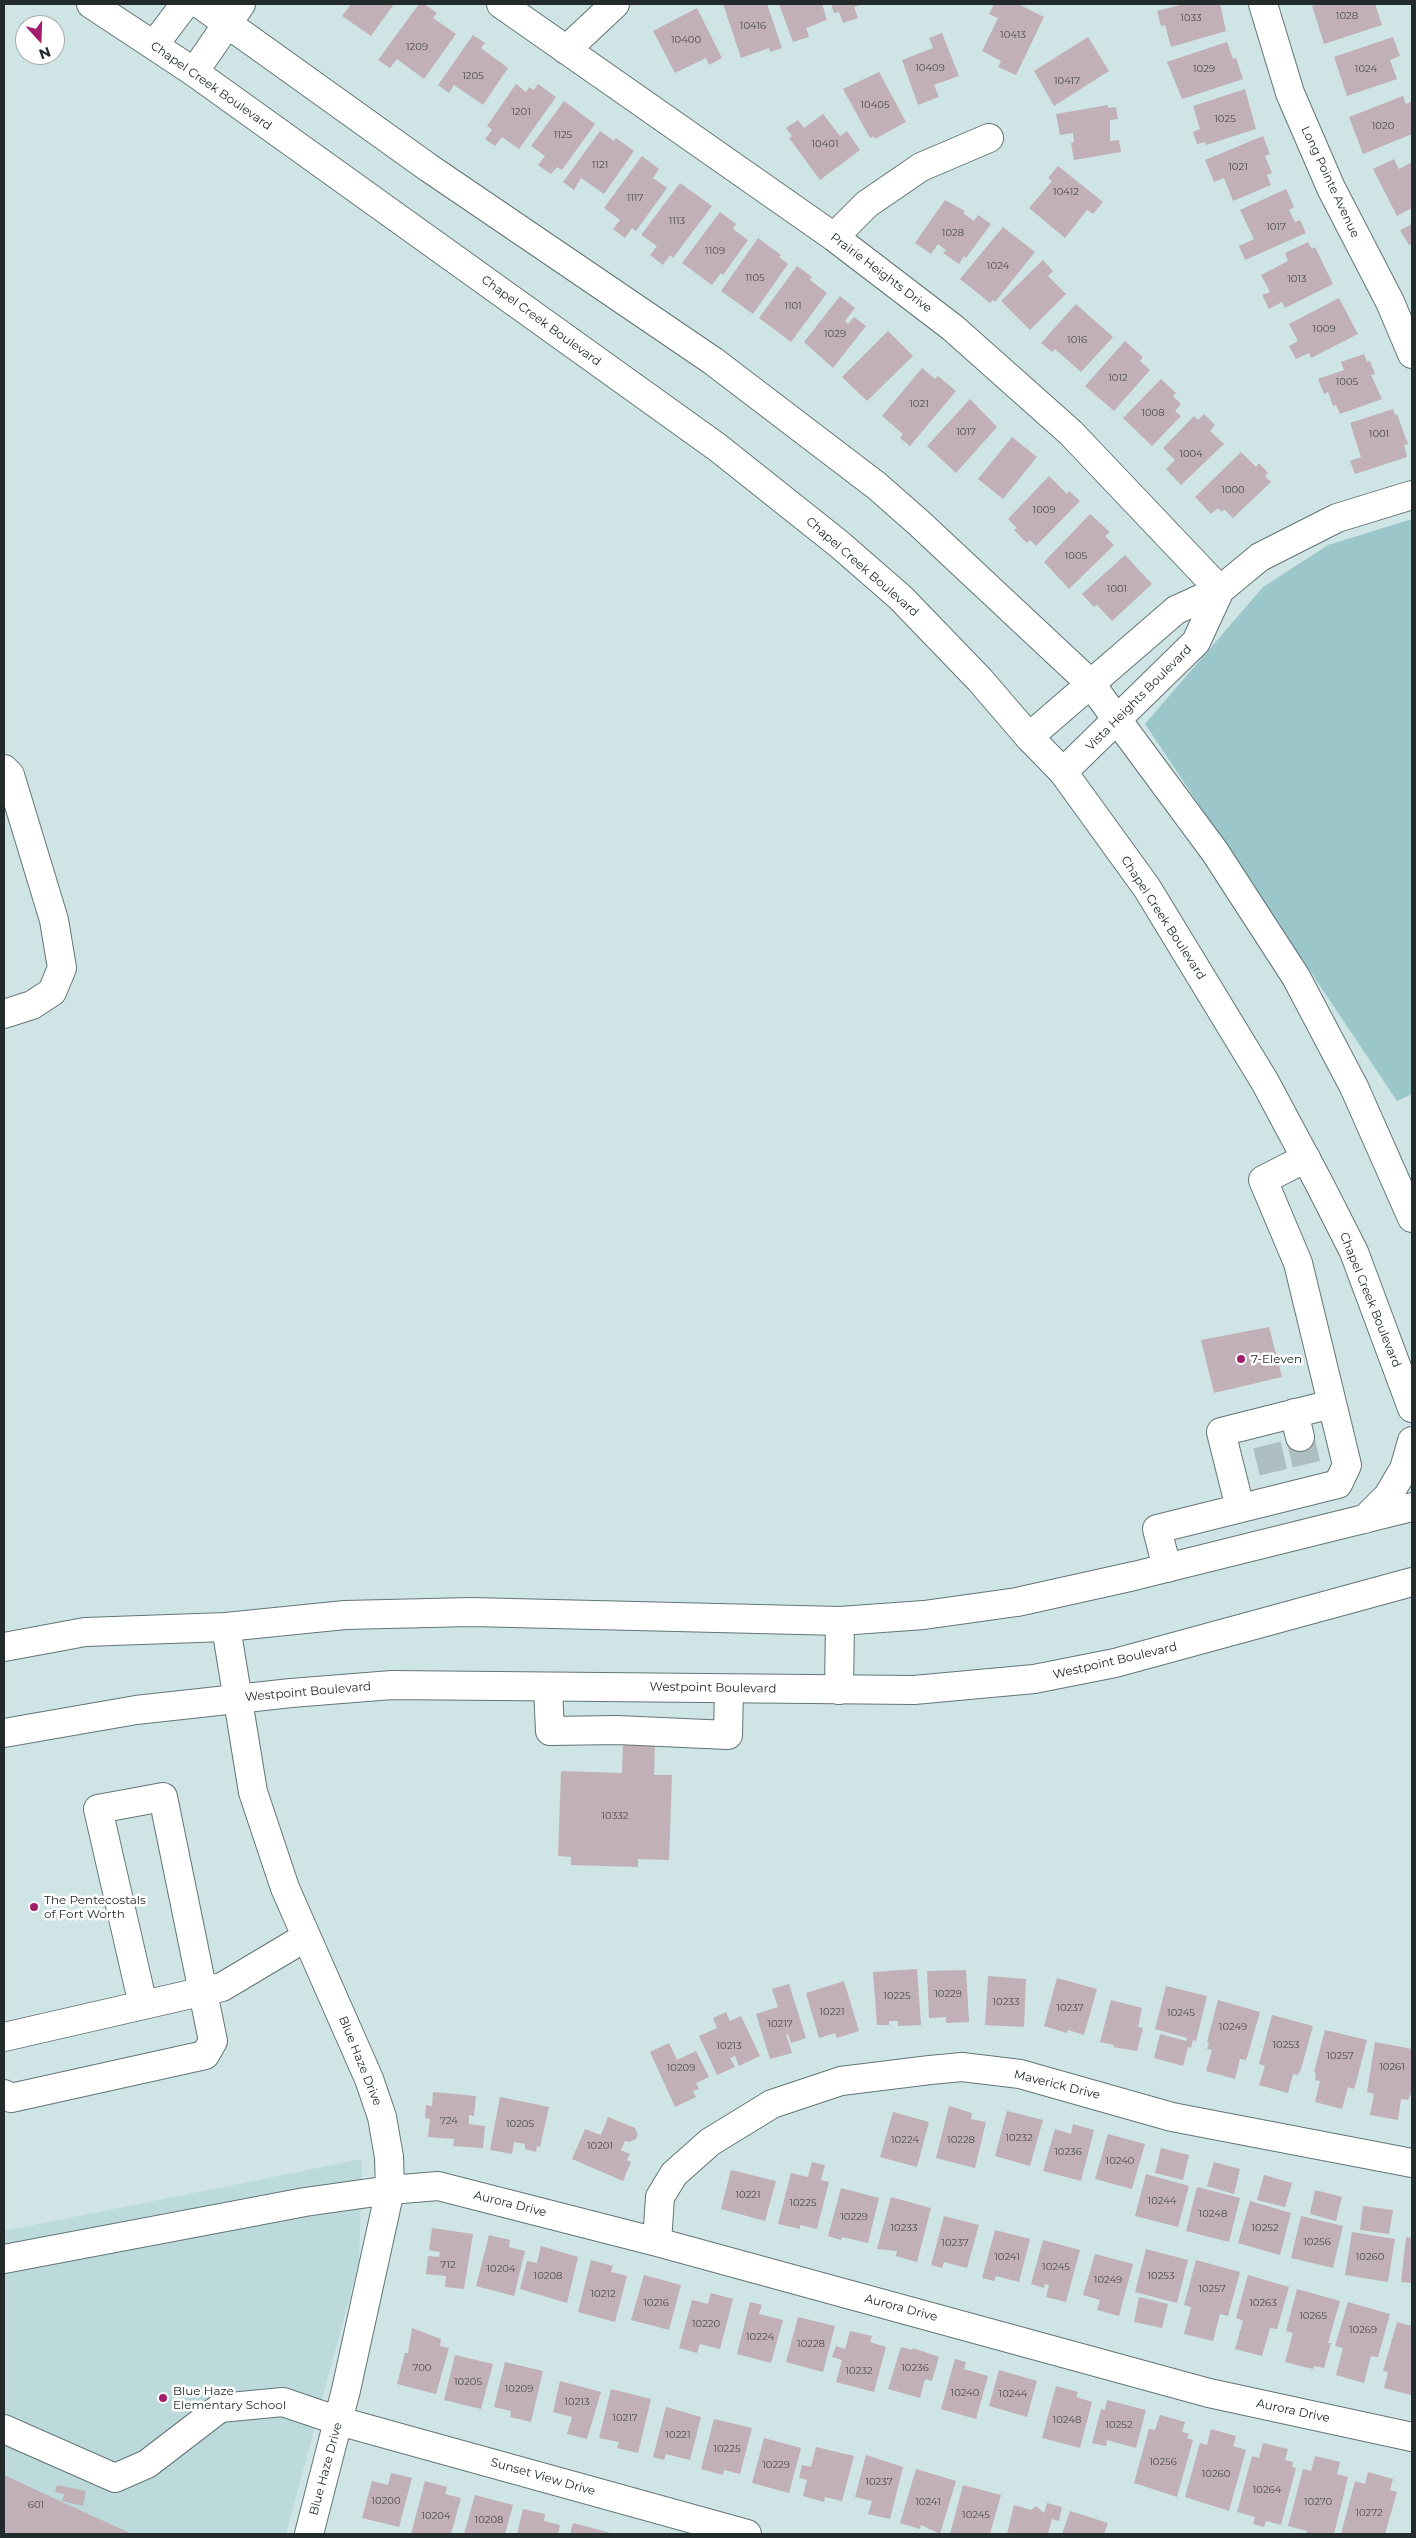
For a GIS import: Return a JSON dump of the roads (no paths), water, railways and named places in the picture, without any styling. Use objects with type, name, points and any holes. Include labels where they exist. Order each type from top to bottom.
[{"type":"main road","name":"Chapel Creek Boulevard","points":[[91,4],[194,72],[717,447],[840,544],[901,598],[980,680],[1029,737],[1063,772],[1147,888],[1265,1082],[1354,1252],[1412,1408]]},
{"type":"main road","points":[[154,45],[185,4]]},
{"type":"main road","points":[[200,4],[235,14],[429,168],[713,361],[869,480],[919,523],[1090,683],[1215,852],[1296,978],[1354,1087],[1412,1218]]},
{"type":"main road","name":"Prairie Heights Drive","points":[[501,4],[834,237],[953,328],[1071,432],[1220,590]]},
{"type":"main road","points":[[566,50],[615,4]]},
{"type":"main road","name":"Long Pointe Avenue","points":[[1264,4],[1294,102],[1331,188],[1390,302],[1412,354]]},
{"type":"main road","points":[[194,72],[235,14]]},
{"type":"main road","points":[[834,237],[868,204],[920,167],[989,138]]},
{"type":"main road","name":"Vista Heights Boulevard","points":[[1029,737],[1176,610],[1220,590],[1260,557],[1337,518],[1412,495]]},
{"type":"main road","name":"Vista Heights Boulevard","points":[[1063,772],[1196,642],[1220,590]]},
{"type":"main road","points":[[4,769],[10,775],[54,920],[62,968],[52,992],[32,1005],[4,1014]]},
{"type":"main road","points":[[1167,1568],[1157,1529],[1240,1508],[1278,1489],[1310,1481],[1338,1484],[1347,1465],[1298,1263],[1263,1180],[1306,1158]]},
{"type":"main road","points":[[1240,1508],[1221,1432],[1264,1433],[1297,1425],[1332,1404]]},
{"type":"main road","points":[[1365,1519],[1388,1496],[1404,1469],[1412,1441]]},
{"type":"main road","points":[[4,1647],[84,1632],[226,1627],[345,1615],[471,1612],[840,1621],[924,1615],[1016,1602],[1167,1568],[1412,1507]]},
{"type":"main road","name":"Westpoint Boulevard","points":[[4,1733],[136,1710],[238,1698],[392,1685],[914,1690],[1034,1679],[1115,1663],[1412,1582]]},
{"type":"main road","points":[[839,1690],[840,1621]]},
{"type":"main road","name":"Blue Haze Drive","points":[[226,1627],[253,1792],[284,1888],[374,2094],[382,2117],[389,2157],[390,2190],[339,2420],[309,2534]]},
{"type":"main road","points":[[548,1687],[550,1731],[617,1730],[728,1735],[729,1689]]},
{"type":"main road","points":[[4,2094],[11,2098],[205,2055],[214,2041],[205,1991],[162,1797],[98,1809],[144,2005]]},
{"type":"main road","points":[[4,2038],[222,1987],[306,1937]]},
{"type":"main road","name":"Maverick Drive","points":[[657,2242],[660,2197],[679,2168],[710,2142],[772,2104],[832,2084],[930,2070],[962,2067],[1020,2074],[1172,2117],[1412,2163]]},
{"type":"main road","name":"Aurora Drive","points":[[4,2258],[305,2202],[390,2190],[438,2186],[657,2242],[1209,2393],[1412,2438]]},
{"type":"main road","name":"Sunset View Drive","points":[[4,2428],[115,2478],[147,2464],[220,2408],[283,2402],[339,2420],[746,2534]]},
{"type":"tunnel","points":[[1300,1437],[1308,1471]]},
{"type":"tunnel","points":[[1267,1445],[1275,1479]]},
{"type":"place","name":"7-Eleven","points":[[1241,1359]]},
{"type":"place","name":"The Pentecostals of Fort Worth","points":[[34,1907]]},
{"type":"place","name":"Blue Haze Elementary School","points":[[163,2398]]}]
